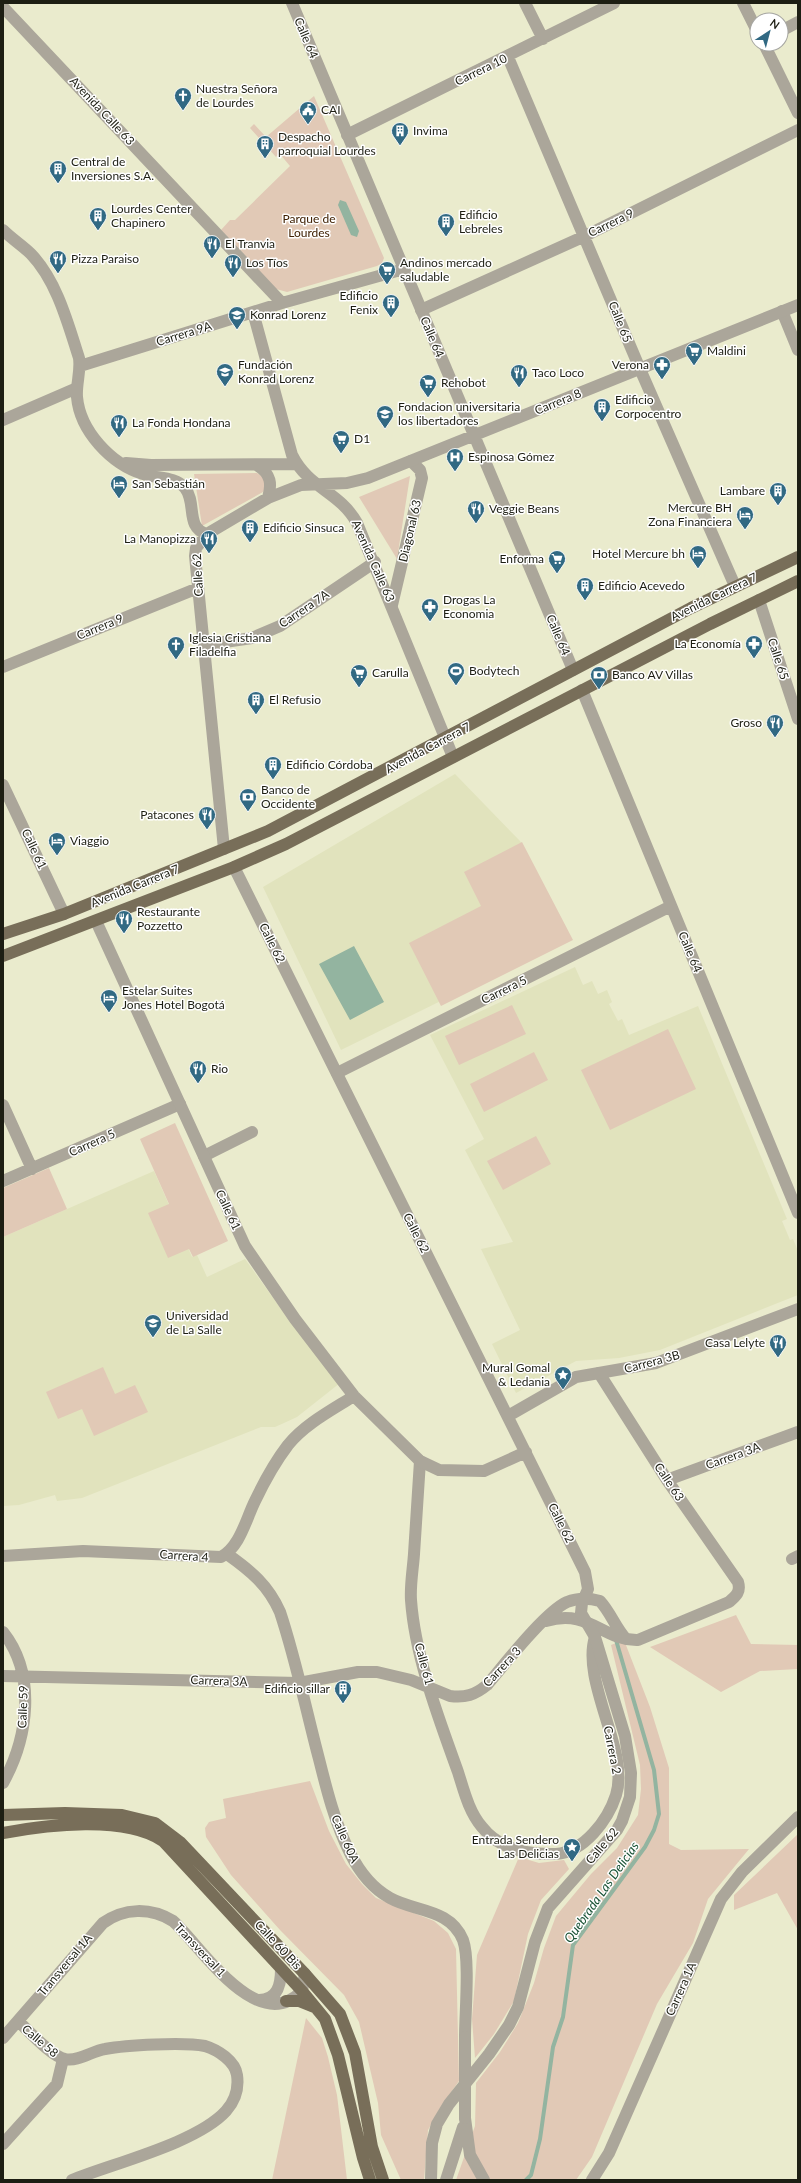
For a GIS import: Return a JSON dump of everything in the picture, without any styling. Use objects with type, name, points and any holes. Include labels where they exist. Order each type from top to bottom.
[{"type":"main road","name":"Avenida Carrera 7","points":[[3,934],[64,914],[282,824],[735,586],[798,557]]},
{"type":"main road","name":"Avenida Carrera 7","points":[[3,956],[234,867],[312,831],[582,690],[798,581]]},
{"type":"main road","name":"Calle 60 Bis","points":[[3,1815],[99,1813],[140,1818],[155,1823],[189,1850],[305,1974],[340,2014],[348,2031],[355,2053],[372,2146],[383,2180]]},
{"type":"main road","name":"Calle 60 Bis","points":[[3,1833],[76,1825],[134,1829],[154,1835],[163,1841],[302,1991],[327,2023],[335,2042],[358,2138],[370,2180]]},
{"type":"main road","points":[[286,2001],[299,2001],[317,2009]]},
{"type":"main road","points":[[358,2138],[363,2180]]},
{"type":"street","name":"Calle 64","points":[[292,3],[573,670]]},
{"type":"street","points":[[525,3],[544,39]]},
{"type":"street","name":"Carrera 10","points":[[347,135],[508,57],[614,3]]},
{"type":"street","points":[[743,3],[749,15]]},
{"type":"street","name":"Avenida Calle 63","points":[[3,7],[282,303]]},
{"type":"street","points":[[789,27],[798,22]]},
{"type":"street","points":[[768,52],[798,113]]},
{"type":"street","name":"Calle 65","points":[[508,57],[640,369],[735,586]]},
{"type":"street","name":"Carrera 9","points":[[421,310],[585,236],[798,130]]},
{"type":"street","points":[[5,235],[32,254],[55,290],[80,366],[77,388],[78,402],[87,428],[104,448],[120,462],[144,475],[171,480],[180,484],[189,495],[194,524],[201,533],[207,534],[268,498],[302,485],[314,484]]},
{"type":"street","name":"Carrera 9A","points":[[80,366],[282,303],[404,269]]},
{"type":"street","name":"Carrera 8","points":[[314,484],[332,485],[357,481],[798,305]]},
{"type":"street","points":[[782,311],[798,350]]},
{"type":"street","name":"Avenida Calle 63","points":[[253,312],[287,442],[297,464],[303,473],[314,484],[342,503],[351,512],[374,562],[453,757]]},
{"type":"street","points":[[3,420],[77,388]]},
{"type":"street","name":"Diagonal 63","points":[[392,606],[422,478],[420,470],[410,461]]},
{"type":"street","points":[[120,462],[151,465],[258,466],[297,464]]},
{"type":"street","points":[[258,466],[269,476],[271,483],[268,498]]},
{"type":"street","name":"Calle 62","points":[[207,534],[196,548],[194,556],[224,849]]},
{"type":"street","name":"Carrera 7A","points":[[204,645],[252,638],[280,626],[374,562]]},
{"type":"street","name":"Carrera 9","points":[[3,667],[198,588]]},
{"type":"street","name":"Calle 65","points":[[759,600],[798,719]]},
{"type":"street","name":"Calle 64","points":[[582,690],[798,1213]]},
{"type":"street","name":"Calle 61","points":[[3,785],[64,914]]},
{"type":"street","name":"Calle 62","points":[[234,867],[585,1572],[588,1589],[584,1598],[581,1613],[595,1637],[625,1736],[631,1773],[630,1797],[622,1822],[617,1830],[548,1908],[536,1942],[518,2007],[509,2025],[489,2054],[449,2104],[437,2124],[432,2143],[430,2180]]},
{"type":"street","name":"Carrera 5","points":[[336,1073],[671,906]]},
{"type":"street","name":"Calle 61","points":[[96,921],[245,1246],[295,1319],[354,1396],[420,1461],[439,1470],[476,1472],[493,1468],[526,1452]]},
{"type":"street","points":[[3,1104],[32,1169]]},
{"type":"street","name":"Carrera 5","points":[[3,1181],[180,1104]]},
{"type":"street","points":[[204,1156],[252,1132]]},
{"type":"street","name":"Carrera 3B","points":[[508,1416],[564,1382],[576,1377],[656,1363],[797,1311]]},
{"type":"street","name":"Calle 63","points":[[599,1373],[667,1480],[738,1582],[739,1590],[738,1594],[729,1602],[638,1640],[626,1639]]},
{"type":"street","name":"Carrera 4","points":[[3,1556],[83,1551],[213,1558],[227,1554],[237,1542],[266,1479],[288,1446],[316,1422],[354,1396]]},
{"type":"street","name":"Carrera 3A","points":[[667,1480],[798,1432]]},
{"type":"street","name":"Calle 61","points":[[420,1461],[411,1597],[417,1642],[430,1689],[472,1812],[482,1828],[505,1847]]},
{"type":"street","name":"Calle 60A","points":[[227,1554],[255,1575],[274,1598],[286,1629],[331,1804],[343,1839],[357,1867],[378,1890],[390,1898],[444,1917],[453,1924],[463,1941],[466,1960],[465,2118],[470,2155],[484,2180]]},
{"type":"street","points":[[584,1598],[600,1601],[610,1614],[617,1628],[626,1639]]},
{"type":"street","name":"Carrera 3","points":[[430,1689],[460,1697],[479,1692],[543,1622],[567,1602],[584,1598]]},
{"type":"street","points":[[543,1622],[566,1617],[585,1622],[626,1639]]},
{"type":"street","name":"Calle 59","points":[[3,1632],[18,1657],[24,1675],[26,1689],[22,1735],[16,1755],[3,1783]]},
{"type":"street","name":"Carrera 2","points":[[505,1847],[532,1853],[566,1853],[578,1847],[602,1823],[617,1794],[617,1762],[601,1701],[592,1656],[592,1647],[595,1637]]},
{"type":"street","name":"Carrera 3A","points":[[3,1676],[24,1675],[299,1683],[358,1672],[377,1672],[395,1675],[430,1689]]},
{"type":"street","name":"Carrera 1A","points":[[592,2180],[611,2148],[721,1899],[742,1872],[798,1817]]},
{"type":"street","name":"Transversal 1","points":[[139,1911],[163,1915],[172,1920],[234,1985],[256,2000],[271,2003],[286,2001],[302,1991]]},
{"type":"street","name":"Transversal 1A","points":[[3,2038],[103,1923],[112,1916],[126,1912],[139,1911]]},
{"type":"street","points":[[256,2000],[268,1999],[278,1991],[281,1980],[281,1969]]},
{"type":"street","points":[[302,1991],[305,1974]]},
{"type":"street","name":"Calle 58","points":[[18,2021],[54,2053],[63,2059]]},
{"type":"street","points":[[3,2144],[57,2084],[62,2069],[63,2059],[74,2059],[95,2051],[121,2046],[205,2046],[222,2054],[234,2066],[238,2084],[237,2094],[226,2112],[197,2132],[172,2144],[72,2180]]},
{"type":"street","name":"Calle 60A","points":[[446,2180],[456,2152],[465,2118]]},
{"type":"shaded area","points":[[340,200],[346,202],[359,231],[357,237],[351,235],[338,205]]},
{"type":"shaded area","points":[[455,774],[520,841],[571,937],[341,1050],[263,887]]},
{"type":"shaded area","points":[[354,946],[384,1002],[350,1020],[319,964]]},
{"type":"shaded area","points":[[575,967],[583,985],[592,981],[598,994],[607,990],[612,1002],[609,1004],[618,1021],[622,1019],[629,1035],[698,1006],[787,1219],[782,1221],[790,1240],[793,1239],[798,1251],[798,1295],[660,1350],[619,1358],[576,1361],[516,1393],[492,1344],[520,1330],[481,1249],[513,1242],[465,1150],[484,1139],[430,1035]]},
{"type":"shaded area","name":"Universidad de La Salle","points":[[154,1171],[192,1257],[197,1255],[207,1277],[245,1259],[292,1324],[340,1383],[297,1417],[284,1423],[275,1427],[261,1427],[82,1498],[57,1501],[55,1495],[19,1505],[3,1506],[3,1237]]},
{"type":"green space","name":"Parque de Lourdes","points":[[314,96],[384,258],[382,263],[377,266],[287,292],[276,289],[221,230],[230,220],[235,220],[290,166],[279,153],[276,157],[250,128],[254,124],[266,137]]},
{"type":"green space","points":[[257,473],[266,479],[268,485],[263,492],[202,526],[194,474]]},
{"type":"green space","points":[[410,476],[397,559],[359,497]]},
{"type":"green space","points":[[522,842],[573,940],[441,1006],[409,943],[481,906],[464,872]]},
{"type":"green space","points":[[512,1005],[526,1034],[459,1065],[445,1036]]},
{"type":"green space","points":[[668,1029],[696,1089],[610,1130],[581,1070]]},
{"type":"green space","points":[[534,1052],[548,1080],[484,1112],[470,1084]]},
{"type":"green space","points":[[175,1123],[228,1241],[193,1257],[189,1249],[168,1258],[148,1213],[169,1204],[140,1139]]},
{"type":"green space","points":[[536,1136],[551,1164],[503,1190],[487,1161]]},
{"type":"green space","points":[[49,1168],[67,1209],[3,1237],[3,1188]]},
{"type":"green space","points":[[103,1367],[115,1394],[135,1385],[148,1412],[94,1436],[82,1409],[58,1419],[46,1392]]},
{"type":"green space","points":[[736,1615],[751,1644],[798,1645],[798,1669],[760,1671],[721,1692],[650,1647]]},
{"type":"green space","points":[[624,1640],[650,1707],[669,1768],[669,1844],[681,1850],[749,1849],[708,1899],[693,1943],[657,2004],[592,2157],[576,2180],[456,2180],[475,2126],[476,2083],[500,2052],[518,2023],[534,1983],[544,1948],[556,1916],[591,1874],[617,1848],[638,1815],[641,1789],[640,1765],[611,1645]]},
{"type":"green space","points":[[310,1781],[329,1831],[346,1864],[362,1884],[376,1898],[434,1921],[448,1933],[456,1949],[459,2081],[440,2108],[428,2130],[424,2180],[401,2180],[381,2135],[378,2103],[359,2022],[344,1995],[280,1930],[231,1875],[206,1837],[205,1828],[209,1822],[226,1818],[223,1799]]},
{"type":"green space","points":[[798,1834],[798,1930],[777,1893],[734,1910],[734,1895]]},
{"type":"green space","points":[[519,1857],[539,1863],[564,1860],[569,1869],[541,1900],[528,1934],[514,2001],[494,2034],[475,2058],[472,2019],[477,1955]]},
{"type":"green space","points":[[306,2018],[322,2038],[328,2057],[337,2095],[347,2180],[272,2180]]},
{"type":"waterway","name":"Quebrada Las Delicias","points":[[526,2180],[531,2175],[540,2139],[553,2047],[563,2017],[573,1945],[645,1847],[654,1830],[659,1814],[654,1770],[616,1640]]},
{"type":"place","name":"Nuestra Señora de Lourdes","points":[[183,111]]},
{"type":"place","name":"CAI","points":[[308,125]]},
{"type":"place","name":"Invima","points":[[400,146]]},
{"type":"place","name":"Despacho parroquial Lourdes","points":[[265,159]]},
{"type":"place","name":"Central de Inversiones S.A.","points":[[58,184]]},
{"type":"place","name":"Lourdes Center Chapinero","points":[[98,231]]},
{"type":"place","name":"Edificio Lebreles","points":[[446,237]]},
{"type":"place","name":"El Tranvia","points":[[212,259]]},
{"type":"place","name":"Pizza Paraiso","points":[[58,274]]},
{"type":"place","name":"Los Tíos","points":[[233,278]]},
{"type":"place","name":"Andinos mercado saludable","points":[[387,285]]},
{"type":"place","name":"Edificio Fenix","points":[[391,318]]},
{"type":"place","name":"Konrad Lorenz","points":[[237,330]]},
{"type":"place","name":"Maldini","points":[[694,366]]},
{"type":"place","name":"Verona","points":[[662,380]]},
{"type":"place","name":"Fundación Konrad Lorenz","points":[[225,387]]},
{"type":"place","name":"Taco Loco","points":[[519,388]]},
{"type":"place","name":"Rehobot","points":[[428,398]]},
{"type":"place","name":"Edificio Corpocentro","points":[[602,422]]},
{"type":"place","name":"Fondacion universitaria los libertadores","points":[[385,429]]},
{"type":"place","name":"La Fonda Hondana","points":[[119,438]]},
{"type":"place","name":"D1","points":[[341,454]]},
{"type":"place","name":"Espinosa Gómez","points":[[455,472]]},
{"type":"place","name":"San Sebastián","points":[[119,499]]},
{"type":"place","name":"Lambare","points":[[778,506]]},
{"type":"place","name":"Veggie Beans","points":[[476,524]]},
{"type":"place","name":"Mercure BH Zona Financiera","points":[[745,530]]},
{"type":"place","name":"Edificio Sinsuca","points":[[250,543]]},
{"type":"place","name":"La Manopizza","points":[[209,554]]},
{"type":"place","name":"Hotel Mercure bh","points":[[698,569]]},
{"type":"place","name":"Enforma","points":[[557,574]]},
{"type":"place","name":"Edificio Acevedo","points":[[585,601]]},
{"type":"place","name":"Drogas La Economia","points":[[430,622]]},
{"type":"place","name":"La Economía","points":[[754,659]]},
{"type":"place","name":"Iglesia Cristiana Filadelfia","points":[[176,660]]},
{"type":"place","name":"Bodytech","points":[[456,686]]},
{"type":"place","name":"Carulla","points":[[359,688]]},
{"type":"place","name":"Banco AV Villas","points":[[599,690]]},
{"type":"place","name":"El Refusio","points":[[256,715]]},
{"type":"place","name":"Groso","points":[[775,738]]},
{"type":"place","name":"Edificio Córdoba","points":[[273,780]]},
{"type":"place","name":"Banco de Occidente","points":[[248,812]]},
{"type":"place","name":"Patacones","points":[[207,830]]},
{"type":"place","name":"Viaggio","points":[[57,856]]},
{"type":"place","name":"Restaurante Pozzetto","points":[[124,934]]},
{"type":"place","name":"Estelar Suites Jones Hotel Bogotá","points":[[109,1013]]},
{"type":"place","name":"Rio","points":[[198,1084]]},
{"type":"place","name":"Universidad de La Salle","points":[[153,1338]]},
{"type":"place","name":"Casa Lelyte","points":[[778,1358]]},
{"type":"place","name":"Mural Gomal & Ledania","points":[[563,1390]]},
{"type":"place","name":"Edificio sillar","points":[[343,1704]]},
{"type":"place","name":"Entrada Sendero Las Delicias","points":[[572,1862]]}]
